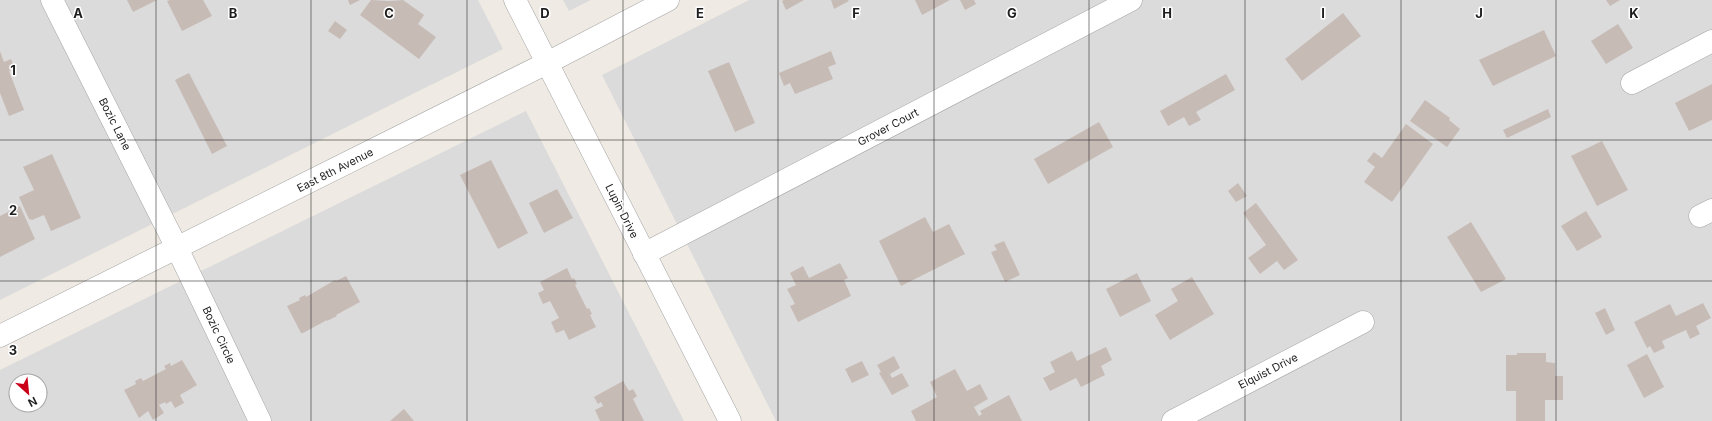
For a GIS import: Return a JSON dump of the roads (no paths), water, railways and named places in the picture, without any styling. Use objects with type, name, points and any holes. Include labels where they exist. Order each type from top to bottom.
[{"type":"street","name":"Bozic Lane","points":[[52,0],[178,248]]},
{"type":"street","name":"Lupin Drive","points":[[515,0],[730,421]]},
{"type":"street","name":"East 8th Avenue","points":[[0,336],[547,63],[668,0]]},
{"type":"street","name":"Grover Court","points":[[644,254],[1131,0]]},
{"type":"street","points":[[1632,83],[1712,41]]},
{"type":"street","name":"Bozic Circle","points":[[178,248],[260,421]]},
{"type":"street","name":"Elquist Drive","points":[[1173,421],[1364,322]]}]
